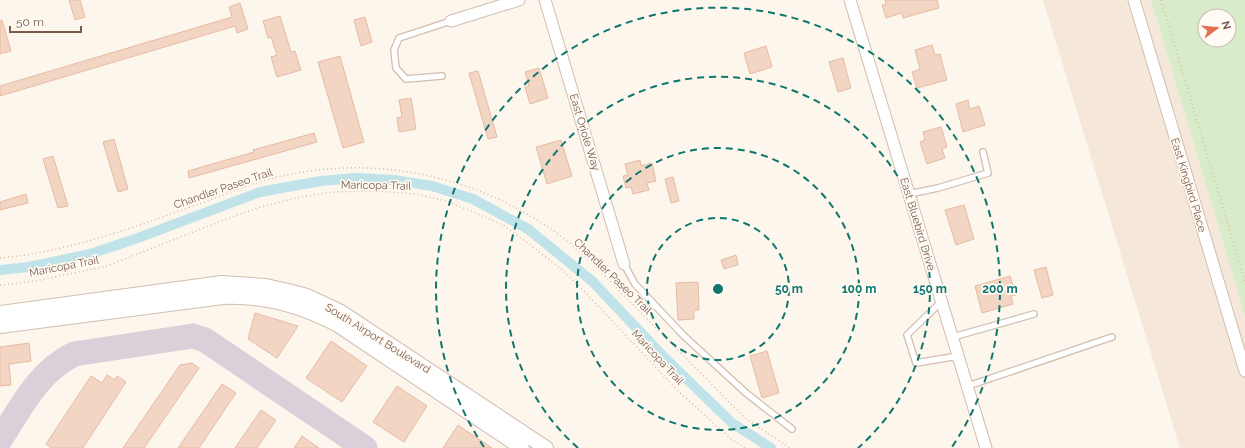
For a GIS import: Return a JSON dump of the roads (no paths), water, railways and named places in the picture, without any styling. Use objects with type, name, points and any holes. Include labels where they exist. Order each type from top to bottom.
[{"type":"street","points":[[451,21],[519,0]]},
{"type":"street","name":"East Oriole Way","points":[[545,0],[624,264]]},
{"type":"street","name":"East Bluebird Drive","points":[[850,0],[986,448]]},
{"type":"street","name":"East Kingbird Place","points":[[1134,0],[1245,371]]},
{"type":"street","name":"South Airport Boulevard","points":[[0,326],[176,296],[222,283],[266,286],[301,294],[324,304],[358,323],[546,448]]},
{"type":"street","name":"South Airport Boulevard","points":[[0,313],[176,296],[257,298],[281,302],[320,316],[338,325],[522,448]]},
{"type":"lane","points":[[442,76],[406,79],[396,68],[394,50],[399,38],[451,21]]},
{"type":"lane","points":[[909,194],[945,186],[988,173],[983,152]]},
{"type":"lane","points":[[624,264],[635,284],[683,335],[746,393],[792,429]]},
{"type":"lane","points":[[942,301],[907,335],[916,364],[958,356]]},
{"type":"lane","points":[[953,337],[1034,314]]},
{"type":"lane","points":[[968,386],[1112,337]]},
{"type":"waterway","points":[[0,270],[29,267],[90,254],[135,239],[260,192],[321,181],[356,178],[394,180],[432,186],[473,199],[528,229],[592,281],[662,355],[732,423],[771,448]]}]
